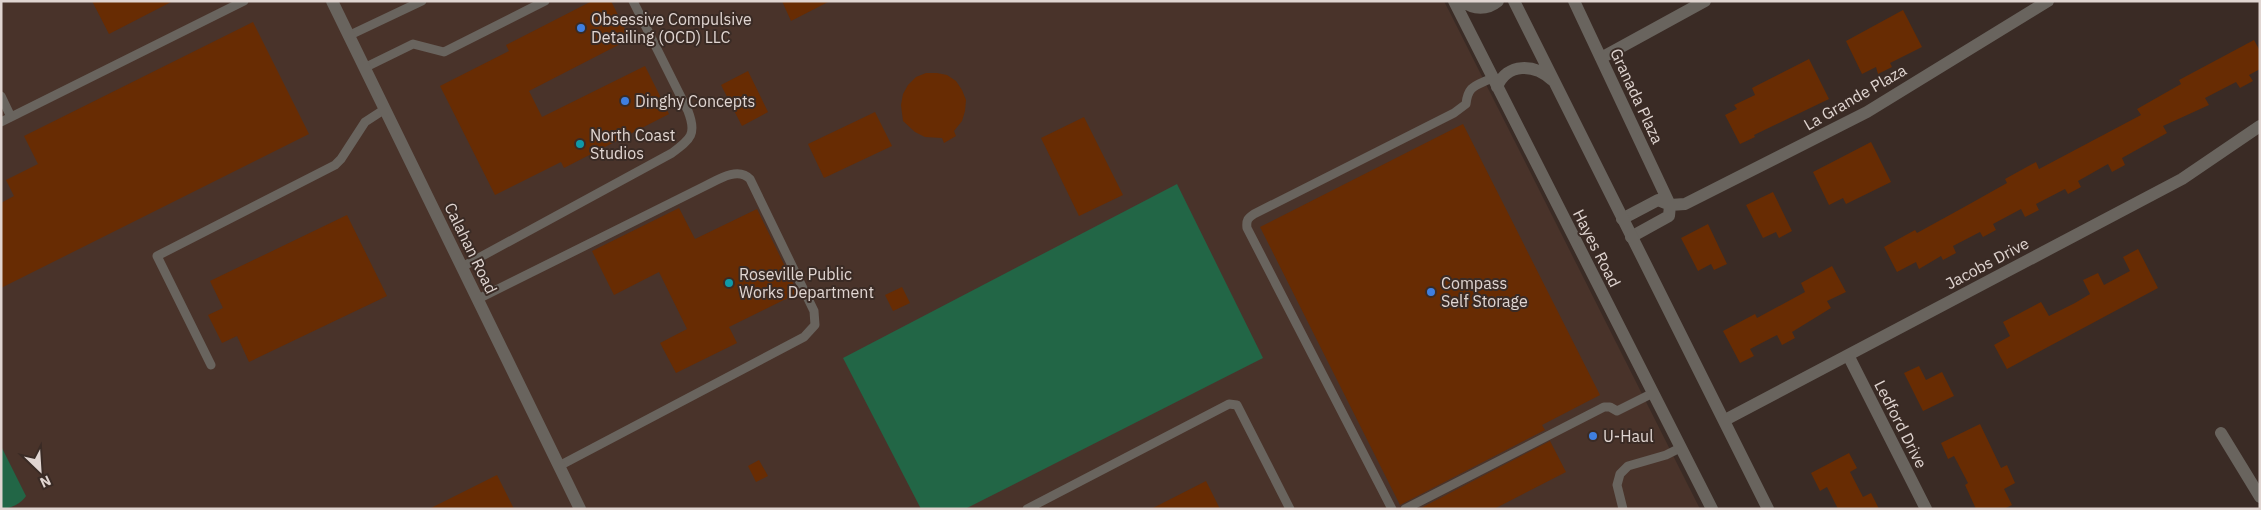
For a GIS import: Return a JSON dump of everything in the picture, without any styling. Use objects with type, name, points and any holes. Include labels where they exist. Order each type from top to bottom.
[{"type":"street","name":"Calahan Road","points":[[332,1],[580,509]]},
{"type":"street","name":"Hayes Road","points":[[1454,1],[1712,509]]},
{"type":"street","points":[[1462,1],[1475,7],[1483,8],[1498,1]]},
{"type":"street","points":[[1514,1],[1768,509]]},
{"type":"street","name":"Granada Plaza","points":[[1574,1],[1670,205]]},
{"type":"street","points":[[1601,58],[1705,1]]},
{"type":"street","name":"La Grande Plaza","points":[[1622,219],[1658,200],[1670,205],[1685,204],[1868,112],[2048,1]]},
{"type":"street","points":[[1495,82],[1508,74],[1527,67],[1540,70],[1556,83]]},
{"type":"street","name":"Jacobs Drive","points":[[1724,420],[2182,179],[2260,126]]},
{"type":"street","points":[[1631,237],[1669,216],[1670,205]]},
{"type":"street","name":"Ledford Drive","points":[[1848,355],[1926,509]]},
{"type":"street","points":[[2221,433],[2260,497]]},
{"type":"lane","points":[[1,122],[244,1]]},
{"type":"lane","points":[[348,36],[422,1]]},
{"type":"lane","points":[[364,68],[413,44],[444,52],[545,1]]},
{"type":"lane","points":[[462,267],[672,153],[686,143],[692,135],[693,124],[688,111],[632,1]]},
{"type":"lane","points":[[1392,509],[1246,222],[1254,214],[1454,113],[1466,104],[1466,96],[1472,88],[1495,82]]},
{"type":"lane","points":[[1,96],[11,116]]},
{"type":"lane","points":[[212,365],[157,256],[334,165],[341,159],[365,122],[385,109]]},
{"type":"lane","points":[[478,299],[705,186],[738,174],[744,174],[750,179],[810,302],[816,319],[815,326],[804,337],[559,466]]},
{"type":"lane","points":[[1405,509],[1604,407],[1610,406],[1617,410],[1653,393]]},
{"type":"lane","points":[[1027,509],[1229,404],[1237,406],[1290,509]]},
{"type":"lane","points":[[1622,509],[1617,484],[1620,474],[1628,466],[1666,456],[1680,448]]},
{"type":"shaded area","points":[[1,1],[1444,1],[1700,509],[1,509]]},
{"type":"green space","points":[[1177,184],[1263,358],[965,509],[921,509],[843,358]]},
{"type":"green space","points":[[1,446],[26,496],[15,505],[1,509]]},
{"type":"building","points":[[92,1],[173,1],[109,34]]},
{"type":"building","points":[[592,1],[611,1],[630,39],[529,91],[542,117],[645,66],[669,114],[564,168],[561,162],[495,195],[440,86],[509,51],[506,45]]},
{"type":"building","points":[[782,1],[830,1],[791,21]]},
{"type":"building","points":[[1903,10],[1922,47],[1890,63],[1892,67],[1878,74],[1876,67],[1862,74],[1846,41]]},
{"type":"building","points":[[253,22],[309,134],[1,288],[1,203],[14,196],[6,180],[38,164],[24,136]]},
{"type":"building","points":[[2254,40],[2260,51],[2260,69],[2249,75],[2253,81],[2240,88],[2236,82],[2205,98],[2209,105],[2163,126],[2167,133],[2122,158],[2125,165],[2112,172],[2108,164],[2078,181],[2081,187],[2068,194],[2065,189],[2036,204],[2039,210],[2025,217],[2021,209],[1993,224],[1996,230],[1983,237],[1980,232],[1953,246],[1956,253],[1943,260],[1941,256],[1919,269],[1916,262],[1897,272],[1884,247],[1915,230],[1917,233],[1966,206],[2007,183],[2005,179],[2036,162],[2039,169],[2141,115],[2137,109],[2181,84],[2179,80]]},
{"type":"building","points":[[1809,59],[1829,99],[1754,135],[1755,137],[1740,144],[1725,115],[1737,109],[1734,105],[1755,95],[1752,88]]},
{"type":"building","points":[[748,71],[768,112],[742,126],[721,85]]},
{"type":"building","points":[[926,73],[947,75],[956,81],[966,100],[962,121],[954,131],[956,136],[944,143],[942,138],[925,137],[915,132],[903,121],[901,105],[903,94],[916,77]]},
{"type":"building","points":[[875,112],[892,146],[824,178],[808,144]]},
{"type":"building","points":[[1084,117],[1123,195],[1079,216],[1041,138]]},
{"type":"building","points":[[1463,124],[1600,395],[1542,425],[1545,430],[1400,505],[1260,227]]},
{"type":"building","points":[[1871,142],[1891,182],[1846,204],[1843,198],[1829,205],[1813,172]]},
{"type":"building","points":[[1773,192],[1792,231],[1779,238],[1776,232],[1763,238],[1746,205]]},
{"type":"building","name":"Roseville Public Works Department","points":[[679,208],[695,239],[757,209],[798,293],[729,327],[737,343],[676,373],[660,343],[687,329],[659,272],[614,295],[592,251]]},
{"type":"building","points":[[347,215],[387,296],[249,362],[237,336],[222,343],[208,315],[223,308],[210,281]]},
{"type":"building","points":[[1708,224],[1727,264],[1714,270],[1711,264],[1698,271],[1681,238]]},
{"type":"building","points":[[2138,249],[2158,288],[2007,369],[1994,345],[2010,336],[2003,322],[2041,302],[2049,316],[2075,303],[2090,294],[2083,280],[2098,273],[2104,285],[2130,271],[2123,257]]},
{"type":"building","points":[[1832,266],[1846,292],[1827,301],[1831,308],[1792,332],[1795,338],[1782,345],[1777,335],[1750,349],[1754,356],[1740,363],[1723,331],[1755,314],[1757,318],[1805,292],[1801,283]]},
{"type":"building","points":[[902,287],[910,303],[893,311],[885,295]]},
{"type":"building","points":[[1919,366],[1926,380],[1942,372],[1954,396],[1923,411],[1904,373]]},
{"type":"building","points":[[1980,424],[2001,468],[2007,465],[2015,483],[2004,489],[2012,505],[2004,509],[1976,509],[1965,485],[1968,483],[1954,456],[1948,459],[1941,443]]},
{"type":"building","points":[[1550,441],[1566,472],[1494,509],[1419,509]]},
{"type":"building","points":[[1849,453],[1857,468],[1850,472],[1863,497],[1871,493],[1879,509],[1838,509],[1827,487],[1820,491],[1811,473]]},
{"type":"building","points":[[759,460],[768,476],[756,482],[748,466]]},
{"type":"building","points":[[497,475],[514,509],[429,509]]},
{"type":"building","points":[[1206,481],[1220,509],[1151,509]]},
{"type":"place","name":"Obsessive Compulsive Detailing (OCD) LLC","points":[[581,28]]},
{"type":"place","name":"Dinghy Concepts","points":[[625,101]]},
{"type":"place","name":"North Coast Studios","points":[[580,144]]},
{"type":"place","name":"Roseville Public Works Department","points":[[729,283]]},
{"type":"place","name":"Compass Self Storage","points":[[1431,292]]},
{"type":"place","name":"U-Haul","points":[[1593,436]]}]
